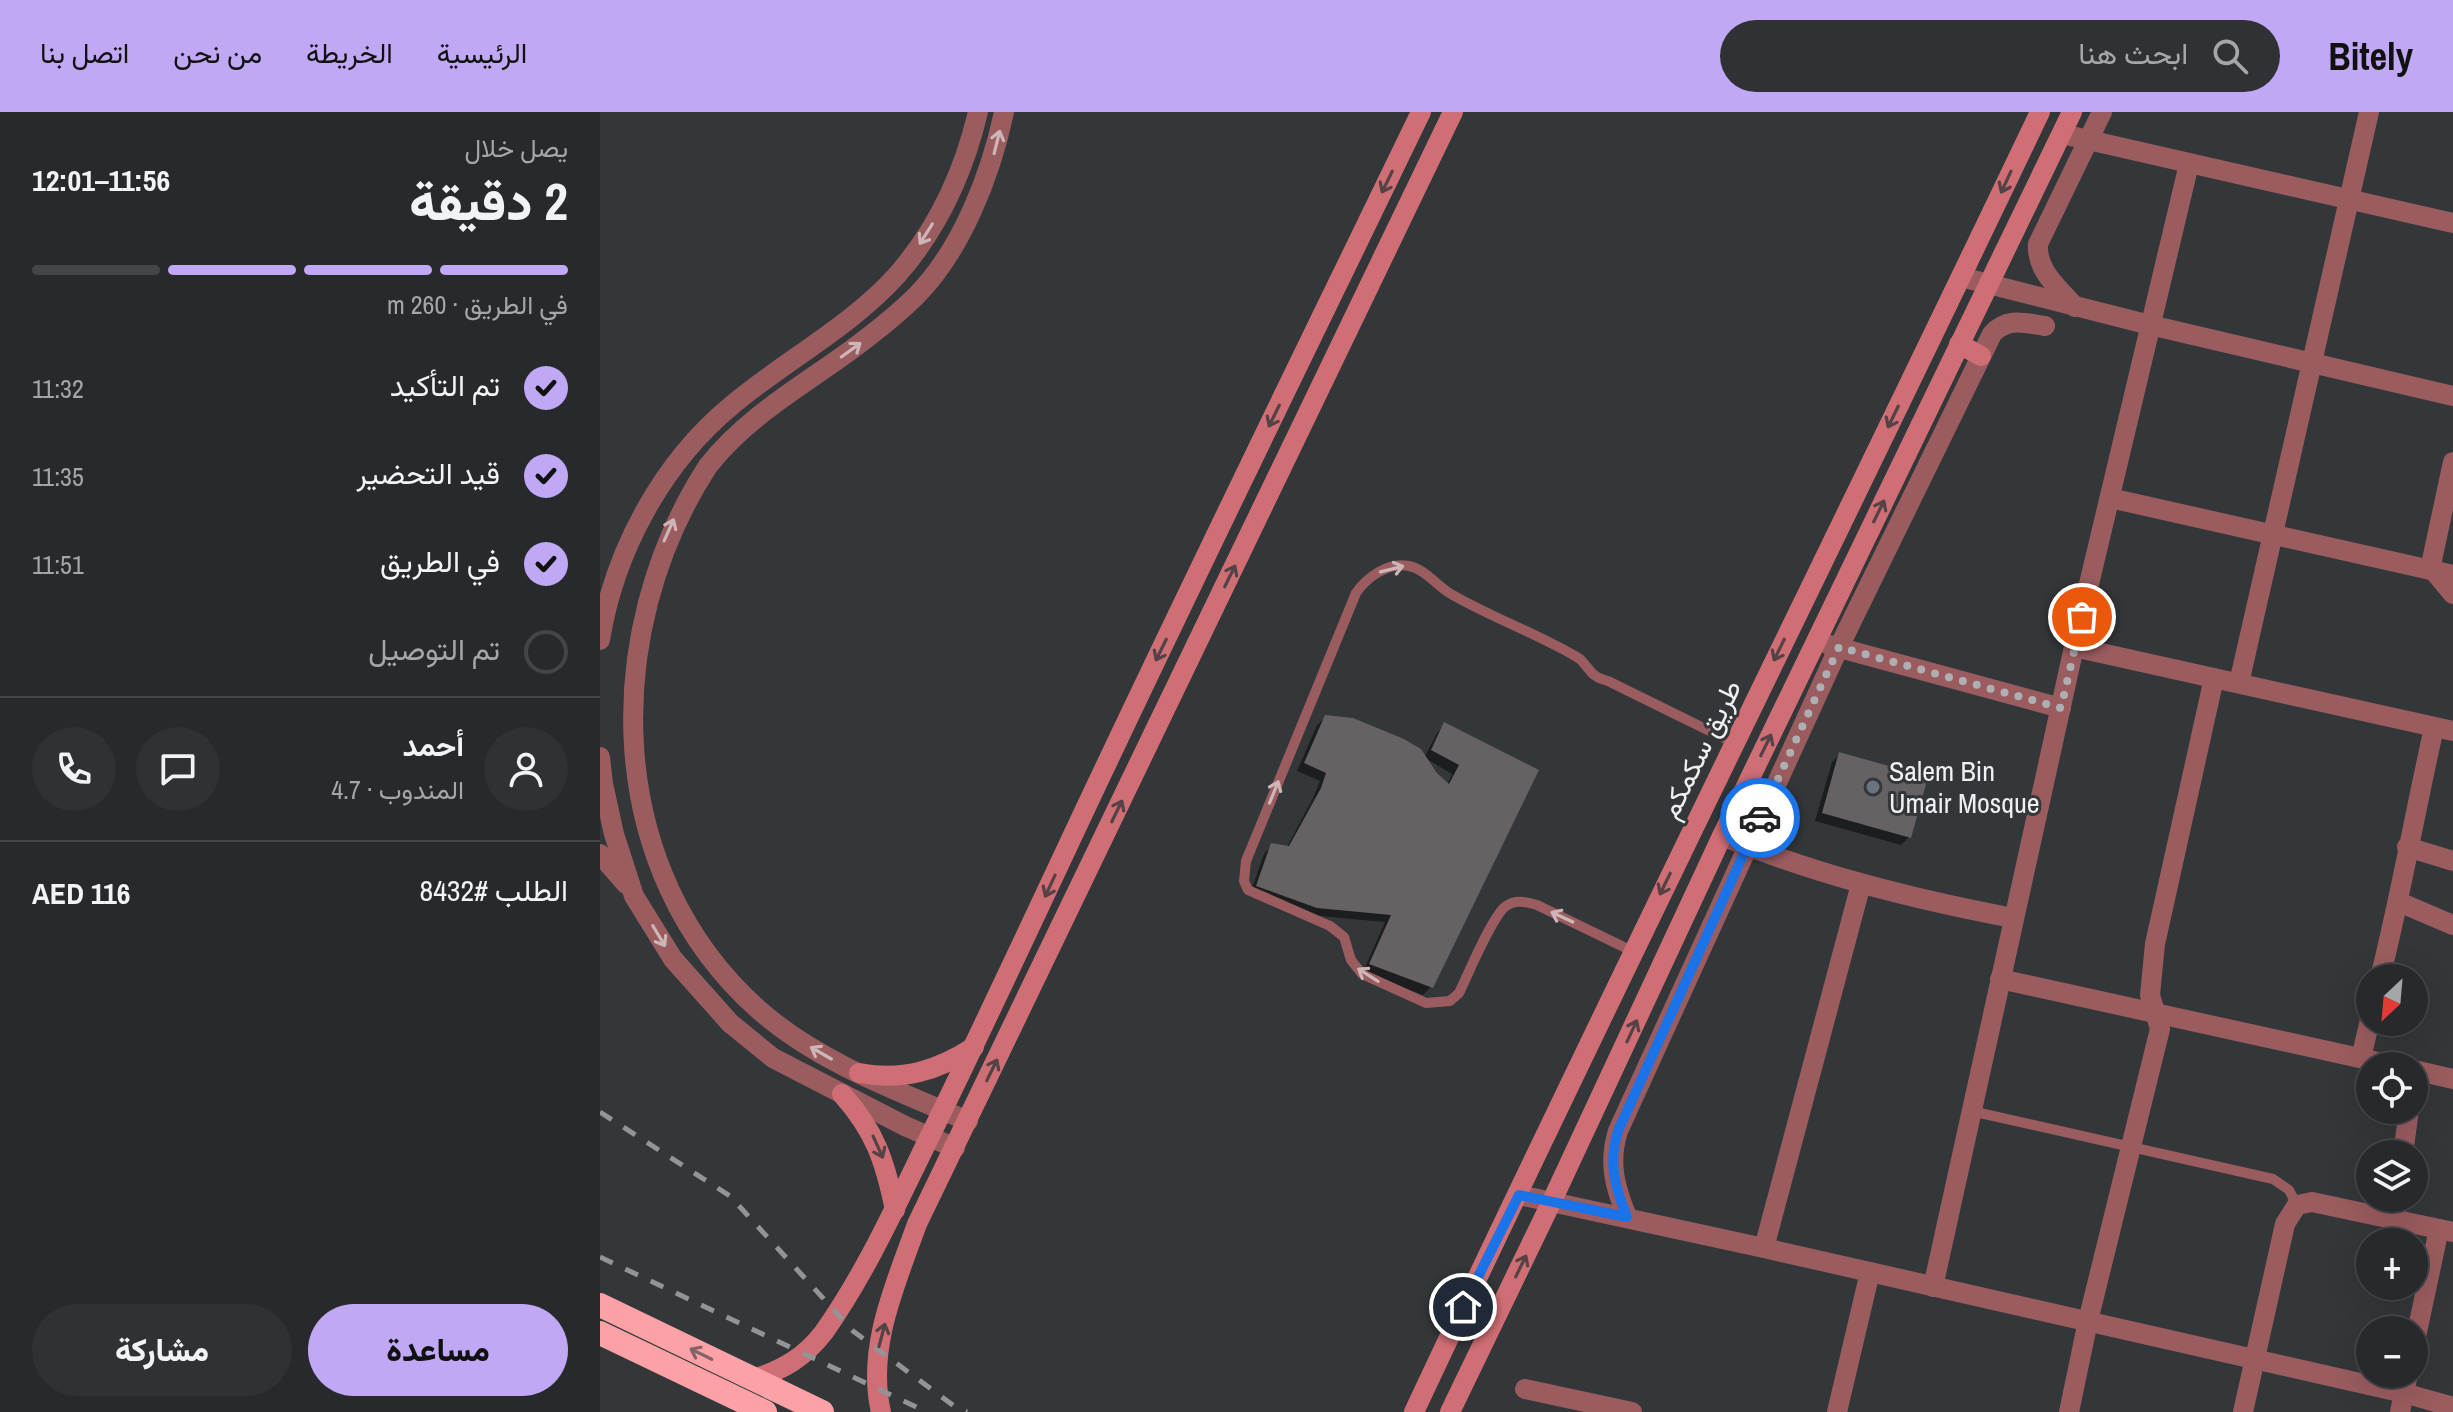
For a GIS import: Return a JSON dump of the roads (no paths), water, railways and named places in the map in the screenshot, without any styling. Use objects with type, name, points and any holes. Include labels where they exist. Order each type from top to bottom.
[{"type":"highway","points":[[600,1305],[822,1412]]},
{"type":"highway","points":[[600,1333],[765,1412]]},
{"type":"street","points":[[600,640],[605,607],[623,563],[651,500],[673,469],[695,440],[730,406],[873,299],[898,274],[953,189],[971,143],[978,112]]},
{"type":"street","points":[[968,1121],[815,1050],[760,1011],[722,973],[687,926],[659,876],[629,782],[625,678],[632,630],[646,583],[674,519],[709,465],[748,425],[793,389],[851,350],[919,293],[942,263],[974,204],[996,149],[1004,112]]},
{"type":"street","points":[[753,1379],[774,1373],[811,1348],[838,1309],[895,1210],[1126,722],[1421,112]]},
{"type":"street","points":[[881,1412],[877,1398],[877,1360],[892,1297],[917,1224],[1453,112]]},
{"type":"street","name":"طريق سكمكم","points":[[1414,1412],[1632,951],[2040,112]]},
{"type":"street","name":"طريق سكمكم","points":[[1450,1412],[1722,836],[2072,112]]},
{"type":"street","points":[[2075,307],[2042,269],[2038,244],[2102,112]]},
{"type":"street","points":[[2239,683],[2369,112]]},
{"type":"street","points":[[2062,134],[2453,223]]},
{"type":"street","points":[[1933,1287],[2074,647],[2189,164]]},
{"type":"street","points":[[1961,277],[2453,396]]},
{"type":"street","points":[[1627,1217],[1612,1173],[1614,1145],[1839,647],[1992,334],[2004,324],[2018,322],[2045,326]]},
{"type":"street","points":[[1959,344],[1981,356]]},
{"type":"street","points":[[2453,462],[2432,560],[2443,573],[2453,594]]},
{"type":"street","points":[[2110,498],[2443,573]]},
{"type":"street","points":[[1816,641],[2061,708]]},
{"type":"street","points":[[2074,647],[2443,730],[2407,847],[2399,902],[2384,964]]},
{"type":"street","points":[[2069,1412],[2088,1321],[2160,1029],[2150,995],[2155,944],[2214,678]]},
{"type":"street","points":[[600,757],[601,785],[634,896]]},
{"type":"street","points":[[601,785],[629,782]]},
{"type":"street","points":[[1722,836],[1861,884],[1936,904],[2013,918]]},
{"type":"street","points":[[2407,847],[2453,861]]},
{"type":"street","points":[[600,854],[616,870],[673,959],[730,1023],[773,1058],[955,1148]]},
{"type":"street","points":[[1764,1248],[1861,884]]},
{"type":"street","points":[[2399,902],[2453,925]]},
{"type":"street","points":[[2000,979],[2356,1057]]},
{"type":"street","points":[[859,1073],[878,1077],[916,1075],[934,1069],[974,1047]]},
{"type":"street","points":[[2428,1073],[2453,1079]]},
{"type":"street","points":[[842,1094],[873,1134],[883,1158],[895,1210]]},
{"type":"street","points":[[1519,1195],[2088,1321],[2453,1407]]},
{"type":"street","points":[[2243,1412],[2285,1224],[2297,1205],[2312,1202],[2356,1205]]},
{"type":"street","points":[[2405,1212],[2446,1231],[2422,1316]]},
{"type":"street","points":[[1837,1412],[1870,1272]]},
{"type":"street","points":[[1525,1389],[1632,1412]]},
{"type":"lane","points":[[1632,951],[1537,905],[1514,902],[1500,913],[1459,993],[1450,1001],[1426,1003],[1362,974],[1351,960],[1344,937],[1330,926],[1248,890],[1244,881],[1246,861],[1356,593],[1363,583],[1376,574],[1398,566],[1411,566],[1455,597],[1580,659],[1589,674],[1596,678],[1734,743]]},
{"type":"lane","points":[[1971,1111],[2273,1179],[2289,1190],[2297,1205]]},
{"type":"railway","points":[[600,1112],[730,1196],[853,1331],[954,1406],[967,1412]]},
{"type":"railway","points":[[600,1257],[927,1412]]},
{"type":"place","name":"Salem Bin Umair Mosque","points":[[1873,787]]}]
